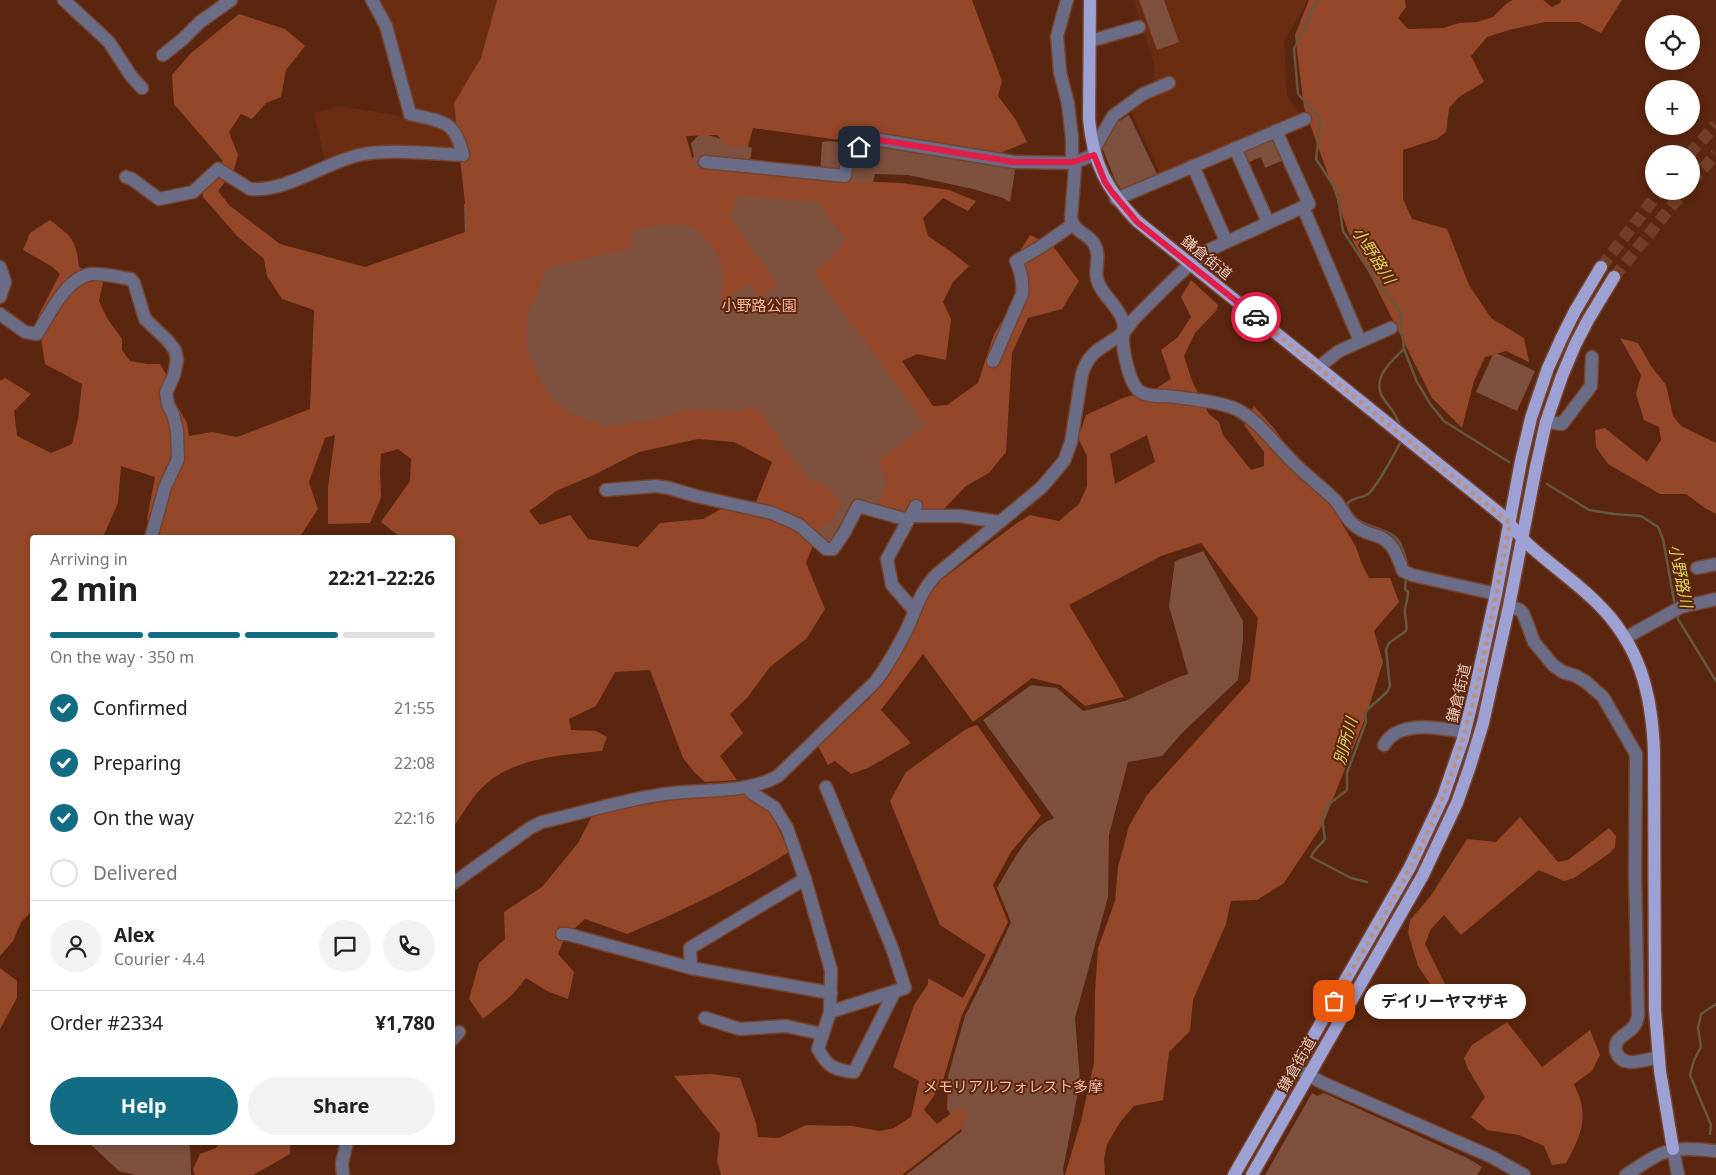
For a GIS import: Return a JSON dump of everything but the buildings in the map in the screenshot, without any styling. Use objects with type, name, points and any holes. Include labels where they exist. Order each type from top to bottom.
[{"type":"main road","name":"鎌倉街道","points":[[1090,0],[1089,120],[1094,153],[1105,182],[1116,198],[1137,222],[1510,523],[1523,539],[1510,606],[1480,736],[1450,820],[1423,875],[1252,1175]]},
{"type":"main road","points":[[1510,523],[1521,461],[1548,368],[1575,311],[1601,268]]},
{"type":"main road","points":[[1614,277],[1575,345],[1546,422],[1523,539],[1597,603],[1626,638],[1640,666],[1650,698],[1654,752],[1655,1010],[1659,1057],[1673,1149]]},
{"type":"main road","name":"鎌倉街道","points":[[1234,1175],[1420,849],[1443,797],[1465,732],[1510,523]]},
{"type":"street","points":[[64,0],[109,42],[131,76],[142,88]]},
{"type":"street","points":[[163,55],[200,22],[231,0]]},
{"type":"street","points":[[126,177],[132,179],[159,199],[194,192],[218,169],[250,190],[256,190],[276,186],[360,155],[392,152],[463,155],[456,132],[447,124],[410,114],[386,26],[372,0]]},
{"type":"street","points":[[1067,0],[1057,36],[1060,72],[1068,104],[1075,168],[1070,218],[1072,225],[1093,242],[1099,260],[1098,280],[1123,320],[1125,331]]},
{"type":"street","points":[[1090,41],[1140,27]]},
{"type":"street","points":[[131,76],[143,70]]},
{"type":"street","points":[[705,162],[845,176],[846,167],[852,153],[866,142],[880,140],[1014,162],[1073,162],[1094,153],[1113,116],[1143,94],[1169,84]]},
{"type":"street","points":[[1116,198],[1305,119]]},
{"type":"street","points":[[1276,131],[1309,204],[1209,250],[1190,264],[1130,323],[1123,339],[1129,372],[1134,385],[1146,394],[1231,407],[1252,420],[1291,461],[1336,501],[1346,518],[1353,525],[1386,541],[1397,555],[1403,571],[1412,575],[1496,594]]},
{"type":"street","points":[[1235,148],[1268,222]]},
{"type":"street","points":[[1193,166],[1226,241]]},
{"type":"street","points":[[1303,207],[1360,341]]},
{"type":"street","points":[[993,361],[1022,294],[1023,286],[1016,261],[1039,248],[1072,225]]},
{"type":"street","points":[[0,267],[5,282],[0,297]]},
{"type":"street","points":[[0,314],[25,332],[36,334],[59,298],[76,281],[83,277],[92,274],[103,274],[131,279],[134,283],[145,319],[175,350],[177,360],[174,375],[166,393],[168,405],[178,431],[178,459],[165,487],[152,535]]},
{"type":"street","points":[[1319,368],[1339,351],[1391,328]]},
{"type":"street","points":[[455,882],[530,828],[542,822],[672,793],[746,787],[767,782],[778,776],[875,682],[908,627],[914,610],[927,585],[936,575],[1042,487],[1064,461],[1071,442],[1085,364],[1098,349],[1125,331]]},
{"type":"street","points":[[1546,422],[1562,424],[1589,389],[1592,357]]},
{"type":"street","points":[[606,490],[656,486],[772,513],[799,525],[826,549],[832,549],[844,533],[858,506],[911,514],[960,516],[1000,522]]},
{"type":"street","points":[[911,514],[887,559],[892,585],[914,610]]},
{"type":"street","points":[[1697,568],[1716,564]]},
{"type":"street","points":[[1626,638],[1676,610],[1716,599]]},
{"type":"street","points":[[1510,606],[1523,613],[1534,642],[1553,665],[1563,672],[1576,676],[1586,682],[1603,697],[1636,754],[1635,873],[1638,1016],[1633,1029],[1618,1040],[1616,1049],[1617,1054],[1626,1062],[1659,1057]]},
{"type":"street","points":[[1384,745],[1388,738],[1403,729],[1421,728],[1465,732]]},
{"type":"street","points":[[746,787],[752,794],[774,806],[780,815],[794,846],[805,879],[831,970],[830,1012],[818,1049],[824,1061],[831,1066],[854,1072],[894,993]]},
{"type":"street","points":[[826,787],[892,948],[905,988],[830,1012]]},
{"type":"street","points":[[691,968],[690,948],[805,879]]},
{"type":"street","points":[[562,934],[568,934],[691,968],[831,993]]},
{"type":"street","points":[[705,1018],[740,1028],[786,1026],[822,1034]]},
{"type":"street","points":[[1296,1068],[1323,1084],[1492,1156],[1524,1175]]},
{"type":"street","points":[[343,1175],[342,1163],[346,1145]]},
{"type":"street","points":[[1673,1149],[1678,1175]]},
{"type":"street","points":[[1626,1175],[1654,1156],[1673,1149],[1715,1151]]},
{"type":"shaded area","points":[[378,0],[501,0],[469,110],[456,126],[449,118],[414,110]]},
{"type":"shaded area","points":[[497,0],[972,0],[1002,81],[998,96],[1016,120],[1027,142],[1000,153],[881,134],[864,135],[854,142],[753,128],[748,147],[727,146],[717,135],[686,136],[695,168],[824,180],[902,183],[949,190],[976,201],[968,211],[943,198],[923,218],[928,236],[969,266],[953,282],[943,302],[951,319],[946,360],[917,354],[902,361],[933,406],[947,405],[978,383],[994,334],[1016,299],[1014,260],[1030,235],[1053,246],[1079,281],[1062,309],[1028,318],[1012,353],[1006,452],[989,473],[966,486],[942,511],[891,512],[877,508],[887,482],[878,461],[926,425],[814,273],[831,258],[845,239],[818,202],[739,195],[728,216],[778,284],[760,298],[749,283],[721,303],[723,284],[721,267],[716,251],[696,229],[683,225],[660,225],[630,231],[633,248],[547,267],[527,316],[527,350],[540,382],[553,401],[572,414],[605,427],[655,419],[688,410],[741,411],[756,406],[810,481],[823,483],[842,503],[831,522],[820,528],[806,563],[825,609],[807,638],[770,667],[747,698],[730,714],[743,733],[720,756],[737,780],[705,782],[683,758],[650,670],[615,672],[596,706],[569,719],[571,730],[596,731],[607,737],[602,751],[556,756],[511,768],[481,789],[455,825],[455,535],[397,535],[381,522],[410,481],[411,459],[398,449],[381,454],[381,498],[370,523],[328,524],[328,487],[335,435],[325,438],[309,482],[318,509],[301,535],[155,535],[147,519],[155,477],[121,466],[118,503],[104,535],[30,535],[30,913],[21,922],[13,941],[0,956],[0,381],[5,378],[31,394],[14,411],[17,436],[51,453],[72,444],[78,419],[82,384],[45,364],[38,316],[60,274],[51,266],[23,250],[30,233],[50,220],[72,239],[79,267],[103,282],[99,301],[107,318],[122,339],[122,350],[130,361],[160,364],[167,376],[171,395],[187,423],[189,436],[212,432],[237,437],[310,409],[314,310],[282,299],[267,276],[264,259],[237,236],[203,197],[202,184],[223,161],[174,104],[172,75],[190,54],[239,14],[285,29],[305,46],[286,70],[281,97],[266,103],[252,119],[241,114],[229,132],[238,155],[234,170],[218,191],[229,205],[280,244],[365,267],[468,231],[454,103],[481,58]],"holes":[[[698,439],[734,442],[772,462],[756,502],[737,500],[703,519],[660,523],[638,547],[588,539],[570,515],[540,525],[529,511],[558,490],[594,475],[639,452]]]},
{"type":"shaded area","points":[[1133,0],[1308,0],[1284,42],[1287,96],[1299,114],[1160,173],[1131,111],[1163,93],[1158,82],[1153,84],[1155,66]]},
{"type":"shaded area","points":[[1309,0],[1405,0],[1406,7],[1398,18],[1408,29],[1443,28],[1459,23],[1477,22],[1493,17],[1507,3],[1513,0],[1543,0],[1552,7],[1560,3],[1561,0],[1622,0],[1601,33],[1579,22],[1545,22],[1487,37],[1471,56],[1484,82],[1459,97],[1449,108],[1446,132],[1437,139],[1403,150],[1403,199],[1412,219],[1447,229],[1469,285],[1491,318],[1524,338],[1529,362],[1506,351],[1485,357],[1474,381],[1462,428],[1432,398],[1348,231],[1304,107],[1295,35]]},
{"type":"shaded area","points":[[339,106],[407,117],[443,128],[455,143],[454,152],[394,148],[326,166],[314,113]]},
{"type":"shaded area","points":[[1191,280],[1218,305],[1217,310],[1195,333],[1184,356],[1192,381],[1209,414],[1219,422],[1223,435],[1251,470],[1264,466],[1264,452],[1244,425],[1254,406],[1273,427],[1335,512],[1356,547],[1369,578],[1390,578],[1399,602],[1374,631],[1383,662],[1366,716],[1323,824],[1284,883],[1257,900],[1231,901],[1226,924],[1193,1000],[1190,1031],[1169,1052],[1163,1100],[1134,1106],[1121,1121],[1107,1144],[1104,1159],[1105,1175],[1065,1175],[1081,1121],[1094,1063],[1098,948],[1115,901],[1118,867],[1129,826],[1147,795],[1250,681],[1258,618],[1201,543],[1161,556],[1069,605],[1124,697],[1085,706],[1060,685],[1032,678],[973,722],[923,654],[881,710],[911,743],[868,768],[851,774],[835,761],[828,765],[818,746],[871,697],[889,658],[929,589],[1030,515],[1059,521],[1079,504],[1087,486],[1087,456],[1078,438],[1086,415],[1123,398],[1157,388],[1171,379],[1161,350],[1178,337],[1191,317],[1181,297]],"holes":[[[1147,435],[1155,462],[1115,484],[1110,454]]]},
{"type":"shaded area","points":[[1620,338],[1638,343],[1651,366],[1666,385],[1673,416],[1681,426],[1716,443],[1716,514],[1686,494],[1660,494],[1608,464],[1596,447],[1595,430],[1605,428],[1647,462],[1661,440],[1659,427],[1644,420],[1636,394],[1641,375]]},
{"type":"shaded area","points":[[977,725],[1041,816],[1011,852],[993,885],[1008,922],[962,1015],[942,1084],[924,1110],[937,1124],[961,1106],[968,1115],[960,1130],[902,1175],[721,1175],[717,1161],[720,1134],[674,1076],[712,1074],[740,1078],[756,1123],[758,1137],[779,1138],[806,1125],[852,1126],[880,1131],[894,1128],[911,1117],[919,1081],[893,1067],[914,1005],[928,984],[928,978],[963,998],[986,955],[940,925],[890,801],[906,772],[966,729]]},
{"type":"shaded area","points":[[742,792],[769,808],[789,852],[710,896],[627,934],[585,919],[565,937],[558,954],[574,972],[568,999],[547,991],[526,978],[512,995],[483,1019],[469,999],[479,963],[505,939],[504,912],[542,887],[578,843],[593,814],[678,799]]},
{"type":"shaded area","points":[[1520,817],[1558,862],[1568,860],[1609,828],[1616,836],[1615,847],[1610,853],[1574,878],[1564,881],[1539,870],[1461,935],[1444,915],[1431,929],[1425,944],[1449,992],[1435,991],[1418,966],[1408,933],[1410,920],[1430,897],[1467,839],[1496,842]]},
{"type":"shaded area","points":[[0,968],[17,981],[17,998],[0,1029]]},
{"type":"shaded area","points":[[1507,1022],[1542,1067],[1590,1030],[1600,1055],[1592,1071],[1574,1084],[1580,1100],[1583,1119],[1577,1142],[1566,1163],[1552,1165],[1544,1146],[1519,1135],[1487,1130],[1471,1117],[1485,1097],[1468,1069],[1464,1058],[1472,1045]]},
{"type":"shaded area","points":[[218,1145],[290,1145],[290,1154],[253,1175],[195,1175],[193,1169],[200,1154],[216,1148]]},
{"type":"green space","points":[[1139,0],[1164,0],[1179,42],[1157,50]]},
{"type":"green space","points":[[1129,115],[1158,176],[1133,188],[1121,189],[1115,180],[1102,147],[1118,122]]},
{"type":"green space","name":"小野路公園","points":[[701,133],[752,148],[749,167],[820,177],[822,142],[826,141],[840,143],[850,149],[863,139],[1017,158],[1010,202],[973,189],[908,175],[875,174],[868,205],[888,353],[954,443],[892,510],[855,499],[841,531],[831,544],[827,543],[803,520],[780,455],[697,426],[582,471],[465,238],[464,204],[487,203],[661,169],[694,157],[691,143]]},
{"type":"green space","points":[[1277,138],[1286,159],[1265,168],[1261,157],[1245,164],[1242,147]]},
{"type":"green space","points":[[1494,352],[1535,371],[1517,411],[1476,392]]},
{"type":"green space","name":"メモリアルフォレスト多摩","points":[[1203,551],[1243,621],[1243,640],[1238,680],[1182,733],[1162,756],[1128,762],[1109,835],[1108,897],[1075,1018],[1080,1081],[1063,1170],[1064,1175],[906,1175],[962,1131],[947,1109],[948,1076],[965,1016],[1011,922],[997,888],[1029,838],[1037,829],[1054,818],[983,720],[1031,685],[1057,688],[1083,711],[1125,701],[1188,674],[1169,606],[1175,561]]},
{"type":"green space","points":[[1312,1093],[1317,1096],[1324,1093],[1469,1159],[1482,1167],[1477,1175],[1265,1175]]},
{"type":"green space","points":[[91,1145],[190,1145],[191,1175],[135,1175],[119,1171]]},
{"type":"waterway","name":"小野路川","points":[[1317,0],[1294,49],[1298,94],[1321,119],[1316,159],[1337,191],[1343,231],[1376,281],[1400,311],[1404,349],[1417,382],[1431,405],[1444,421],[1509,462]]},
{"type":"waterway","name":"別所川","points":[[1400,426],[1394,413],[1382,396],[1380,383],[1381,376],[1385,370],[1404,349]]},
{"type":"waterway","name":"別所川","points":[[1400,443],[1376,485],[1365,496],[1351,500],[1347,504],[1350,512],[1360,522],[1394,536],[1399,541],[1407,564]]},
{"type":"waterway","name":"小野路川","points":[[1547,484],[1589,510],[1641,516],[1658,527],[1663,539],[1675,606]]},
{"type":"waterway","name":"別所川","points":[[1367,882],[1351,878],[1311,857],[1325,839],[1322,818],[1328,805],[1347,790],[1347,773],[1366,722],[1365,712],[1387,692],[1390,686],[1386,650],[1389,643],[1406,631],[1405,612],[1408,592],[1405,589],[1406,578]]},
{"type":"waterway","name":"小野路川","points":[[1677,614],[1678,619],[1716,681]]},
{"type":"waterway","name":"小野路川","points":[[1710,1134],[1711,1125],[1690,1075],[1694,1060],[1701,1047],[1698,1028],[1701,1014],[1716,1004]]},
{"type":"tunnel","points":[[1697,145],[1716,125]]},
{"type":"tunnel","points":[[1700,172],[1716,154]]},
{"type":"tunnel","points":[[1601,267],[1653,200]]},
{"type":"tunnel","points":[[1614,277],[1677,200]]},
{"type":"way so far","points":[[1256,317],[1510,523],[1472,705],[1463,739],[1443,797],[1420,849],[1334,1001]]},
{"type":"place","name":"デイリーヤマザキ","points":[[1334,1001]]},
{"type":"route","points":[[859,147],[872,140],[880,140],[1014,162],[1073,162],[1094,155],[1105,182],[1137,222],[1256,317]]}]
